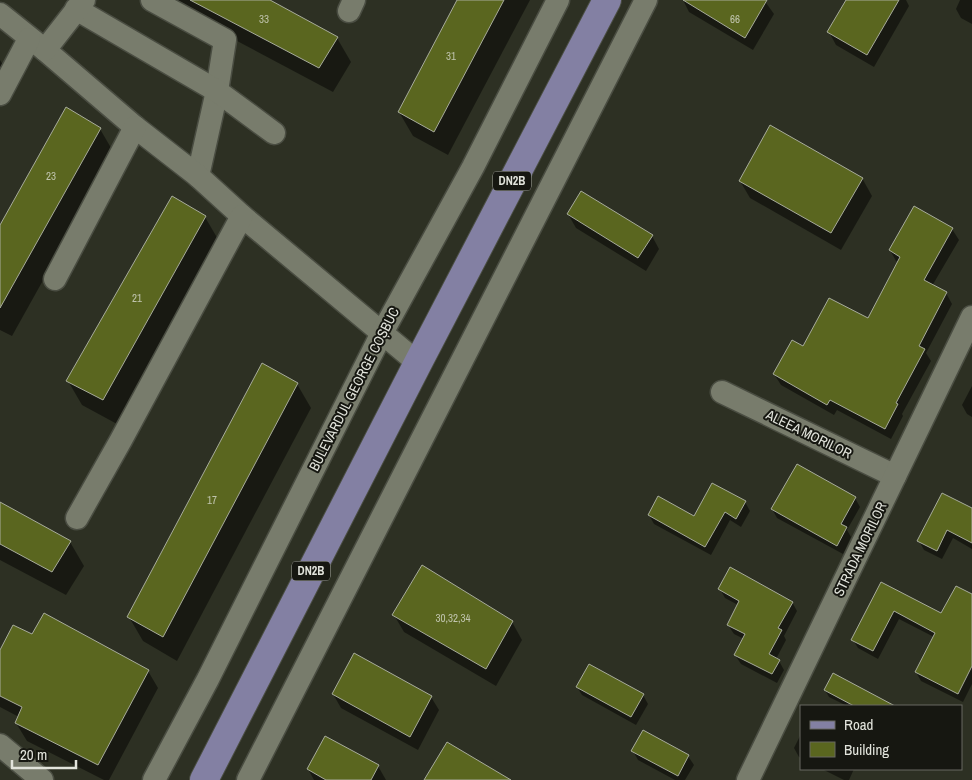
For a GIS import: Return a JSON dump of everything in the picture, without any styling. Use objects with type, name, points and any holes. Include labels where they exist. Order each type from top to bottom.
[{"type":"main road","name":"DN2B","points":[[204,780],[607,0]]},
{"type":"street","points":[[152,0],[226,40],[218,91],[198,176]]},
{"type":"street","name":"BULEVARDUL GEORGE COȘBUC","points":[[154,780],[208,679],[382,333],[472,167],[558,0]]},
{"type":"street","points":[[248,780],[646,0]]},
{"type":"street","points":[[0,94],[37,44],[80,4],[218,91],[274,134]]},
{"type":"street","points":[[0,14],[135,127],[198,176],[242,216],[418,363]]},
{"type":"street","points":[[55,279],[135,127]]},
{"type":"street","points":[[77,518],[242,216]]},
{"type":"street","name":"STRADA MORILOR","points":[[748,780],[972,318]]},
{"type":"street","name":"ALEEA MORILOR","points":[[722,392],[895,476]]},
{"type":"street","points":[[0,745],[42,780]]},
{"type":"building","points":[[190,0],[270,0],[338,37],[319,68]]},
{"type":"building","points":[[457,0],[504,0],[434,132],[398,112]]},
{"type":"building","points":[[683,0],[767,0],[745,38]]},
{"type":"building","points":[[846,0],[899,0],[867,55],[827,32]]},
{"type":"building","points":[[66,107],[101,128],[0,308],[0,225]]},
{"type":"building","points":[[770,125],[863,178],[831,233],[739,181]]},
{"type":"building","points":[[581,191],[653,235],[638,258],[567,214]]},
{"type":"building","points":[[172,196],[206,216],[103,400],[66,381]]},
{"type":"building","points":[[914,206],[953,228],[924,280],[947,292],[919,346],[925,349],[896,403],[898,404],[885,429],[830,400],[827,405],[773,374],[792,340],[803,346],[829,298],[868,318],[900,257],[889,250]]},
{"type":"building","points":[[262,363],[298,383],[163,637],[127,617]]},
{"type":"building","points":[[797,464],[856,497],[841,524],[847,527],[837,546],[771,509]]},
{"type":"building","points":[[712,483],[746,501],[736,519],[725,512],[705,547],[648,515],[658,496],[694,516]]},
{"type":"building","points":[[942,493],[972,508],[972,543],[947,530],[937,551],[917,541]]},
{"type":"building","points":[[0,502],[71,541],[52,572],[0,544]]},
{"type":"building","points":[[422,565],[513,621],[486,669],[392,615]]},
{"type":"building","points":[[730,567],[793,602],[778,628],[782,630],[769,654],[780,660],[772,674],[734,655],[745,634],[727,625],[739,601],[718,589]]},
{"type":"building","points":[[881,582],[941,613],[956,586],[972,594],[972,666],[958,694],[915,672],[935,633],[894,611],[873,651],[851,640]]},
{"type":"building","points":[[44,613],[149,670],[98,765],[15,723],[22,707],[0,696],[0,650],[13,625],[32,634]]},
{"type":"building","points":[[354,653],[432,696],[410,737],[332,694]]},
{"type":"building","points":[[589,664],[644,694],[631,717],[576,687]]},
{"type":"building","points":[[833,673],[893,705],[852,705],[824,690]]},
{"type":"building","points":[[643,730],[689,755],[678,776],[631,751]]},
{"type":"building","points":[[325,736],[379,765],[371,780],[326,780],[307,769]]},
{"type":"building","points":[[447,742],[511,780],[424,780]]}]
